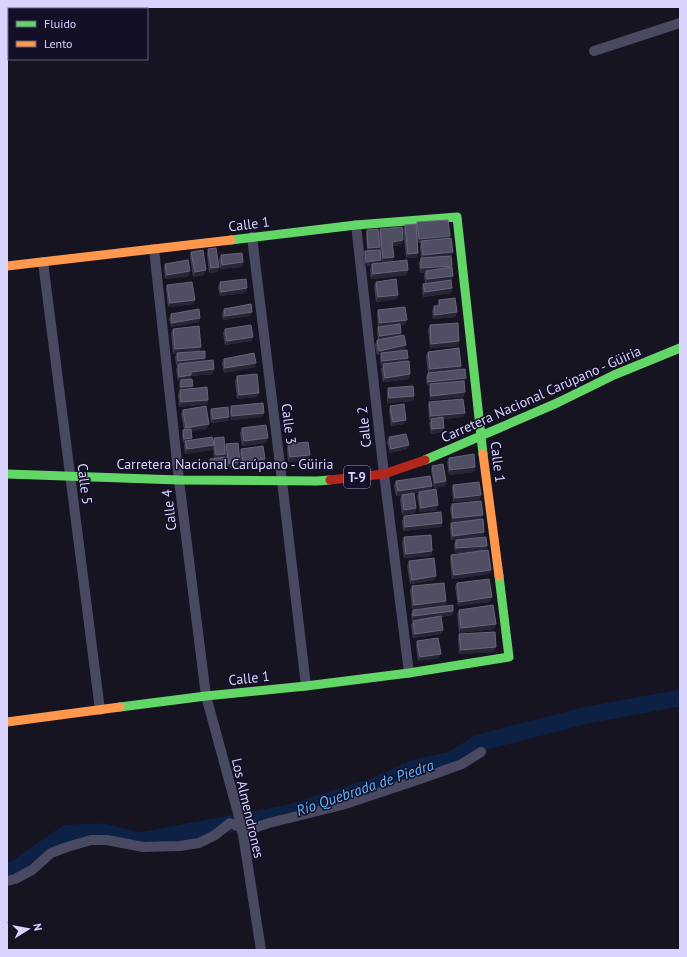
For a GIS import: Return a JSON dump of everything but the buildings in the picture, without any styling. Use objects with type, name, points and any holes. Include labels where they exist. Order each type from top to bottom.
[{"type":"main road","name":"Calle 1","points":[[7,266],[356,225],[457,217],[481,436],[509,657],[409,673],[306,686],[206,696],[7,722]]},
{"type":"main road","name":"Carretera Nacional Carúpano - Güiria","points":[[7,474],[179,480],[317,481],[384,474],[432,458],[557,403],[614,375],[680,348]]},
{"type":"street","points":[[594,51],[680,23]]},
{"type":"street","name":"Calle 2","points":[[356,225],[384,474],[409,673]]},
{"type":"street","name":"Calle 3","points":[[252,238],[306,686]]},
{"type":"street","name":"Calle 4","points":[[154,249],[179,480],[206,696]]},
{"type":"street","name":"Calle 5","points":[[43,262],[100,710]]},
{"type":"street","name":"Los Almendrones","points":[[206,696],[242,830],[260,950]]},
{"type":"street","points":[[7,881],[15,879],[32,870],[52,854],[67,847],[91,840],[107,840],[143,847],[180,846],[199,843],[215,836],[230,823],[242,830],[342,805],[462,764],[480,752]]},
{"type":"waterway","name":"Río Quebrada de Piedra","points":[[7,872],[17,868],[67,833],[104,832],[139,841],[289,813],[375,786],[415,768],[452,760],[479,743],[587,715],[680,698]]},
{"type":"traffic: fast","points":[[231,240],[356,225],[457,217],[483,454]]},
{"type":"traffic: fast","points":[[425,460],[557,403],[614,375],[680,348]]},
{"type":"traffic: fast","points":[[7,474],[179,480],[330,480]]},
{"type":"traffic: fast","points":[[120,707],[409,673],[509,657],[499,576]]},
{"type":"traffic: slow","points":[[7,266],[231,240]]},
{"type":"traffic: slow","points":[[483,454],[499,576]]},
{"type":"traffic: slow","points":[[7,722],[120,707]]},
{"type":"traffic: jam","points":[[330,480],[384,474],[425,460]]}]
